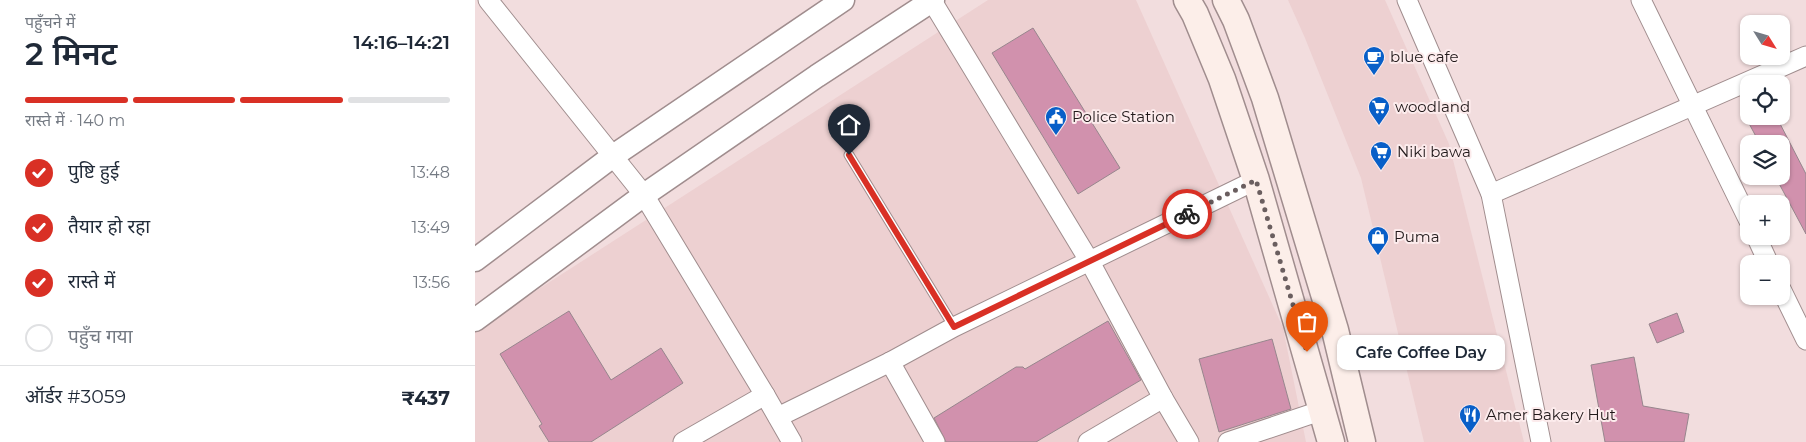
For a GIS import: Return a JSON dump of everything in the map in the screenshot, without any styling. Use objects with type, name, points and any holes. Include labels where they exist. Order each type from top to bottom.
[{"type":"main road","points":[[1187,0],[1195,14],[1222,79],[1256,180],[1331,442]]},
{"type":"main road","points":[[1226,0],[1236,20],[1265,98],[1335,330],[1362,442]]},
{"type":"street","points":[[488,0],[644,194],[792,442]]},
{"type":"street","points":[[475,260],[613,156],[843,0]]},
{"type":"street","points":[[475,320],[644,194],[817,76],[933,0],[1090,262],[1163,398],[1189,442]]},
{"type":"street","points":[[1407,0],[1491,194],[1541,442]]},
{"type":"street","points":[[1641,0],[1740,202]]},
{"type":"street","points":[[1491,194],[1806,56]]},
{"type":"street","points":[[778,417],[891,362],[954,327],[1256,180]]},
{"type":"street","points":[[1789,305],[1806,340]]},
{"type":"street","points":[[891,362],[935,442]]},
{"type":"street","points":[[683,442],[765,395]]},
{"type":"street","points":[[1088,442],[1163,398]]},
{"type":"street","points":[[1228,442],[1323,410]]},
{"type":"lane","points":[[849,155],[954,327]]},
{"type":"shaded area","points":[[988,0],[1136,0],[1283,328],[1306,442],[475,442],[475,330]]},
{"type":"shaded area","points":[[1288,0],[1385,0],[1449,144],[1524,442],[1424,442],[1361,178]]},
{"type":"building","points":[[1033,28],[1120,168],[1078,194],[992,53]]},
{"type":"building","points":[[1750,125],[1781,125],[1786,135],[1755,135]]},
{"type":"building","points":[[1790,143],[1806,174],[1806,234],[1790,204],[1790,195],[1785,195],[1780,185],[1790,185]]},
{"type":"building","points":[[569,311],[611,380],[661,348],[683,383],[591,442],[549,442],[539,426],[542,424],[500,354]]},
{"type":"building","points":[[1677,313],[1684,332],[1657,343],[1649,324]]},
{"type":"building","points":[[1108,321],[1141,380],[1036,442],[946,442],[934,418],[1016,367],[1023,367],[1025,369]]},
{"type":"building","points":[[1272,339],[1291,409],[1219,432],[1199,359]]},
{"type":"building","points":[[1634,357],[1643,406],[1689,414],[1684,442],[1605,442],[1591,365]]},
{"type":"way so far","points":[[1187,214],[1256,180],[1307,352]]},
{"type":"place","name":"blue cafe","points":[[1374,76]]},
{"type":"place","name":"woodland","points":[[1379,126]]},
{"type":"place","name":"Police Station","points":[[1056,136]]},
{"type":"place","name":"Niki bawa","points":[[1381,171]]},
{"type":"place","name":"Puma","points":[[1378,256]]},
{"type":"place","name":"Cafe Coffee Day","points":[[1307,352]]},
{"type":"place","name":"Amer Bakery Hut","points":[[1470,434]]},
{"type":"route","points":[[849,155],[954,327],[1187,214]]}]
